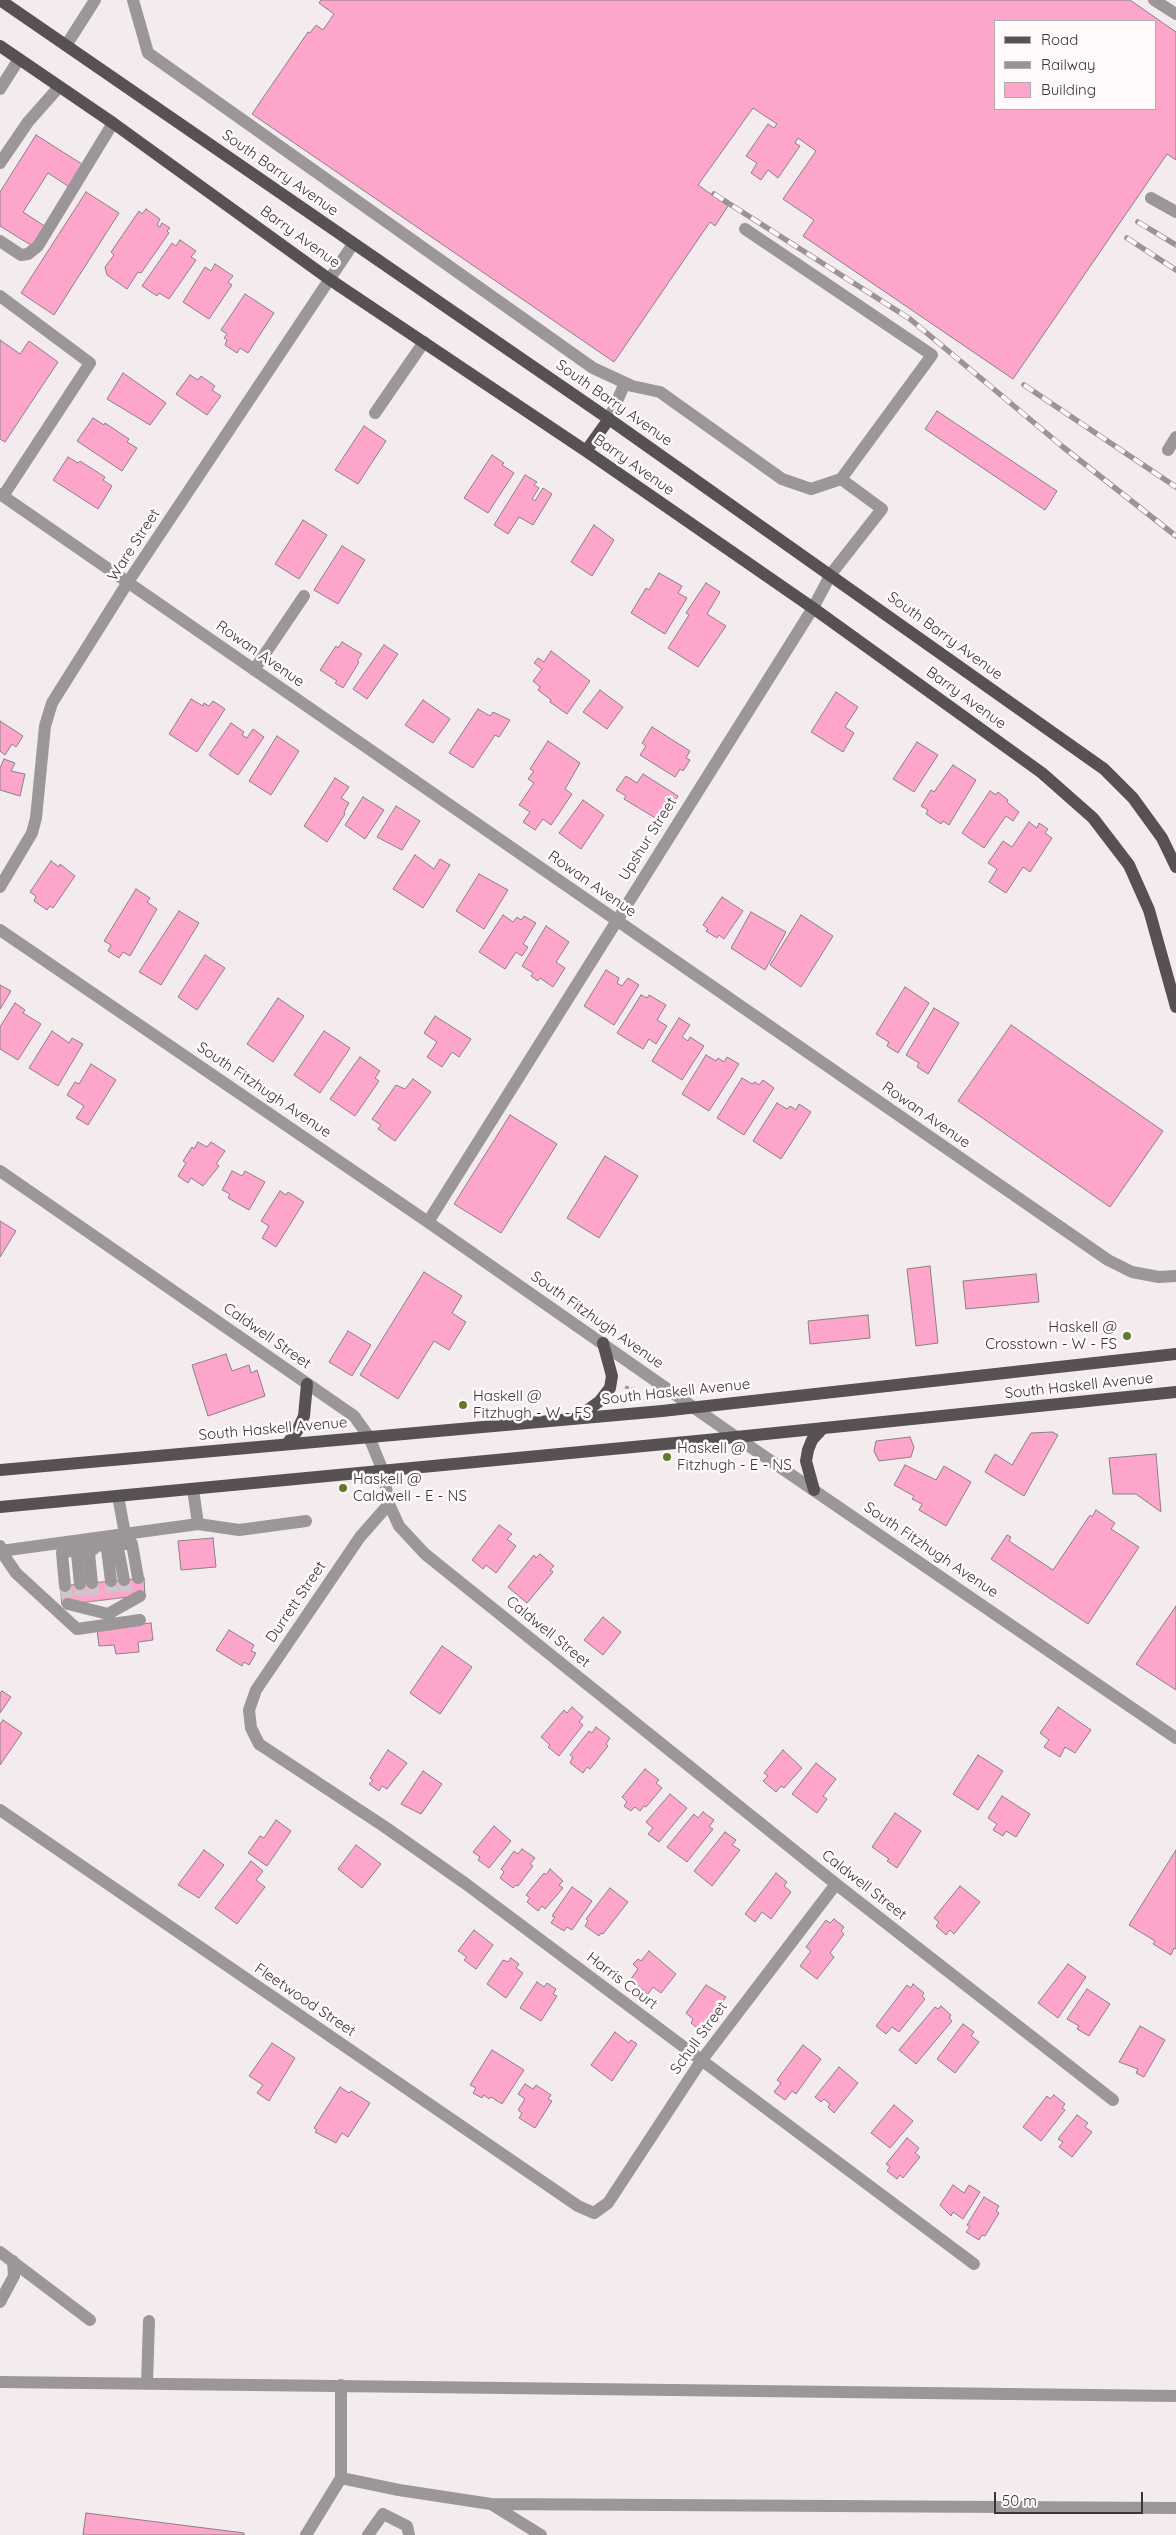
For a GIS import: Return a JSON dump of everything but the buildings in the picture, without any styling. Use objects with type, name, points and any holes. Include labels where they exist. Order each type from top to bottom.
[{"type":"main road","name":"South Barry Avenue","points":[[0,0],[67,44],[353,244],[609,419],[831,574],[1104,769],[1133,798],[1162,838],[1176,867]]},
{"type":"main road","name":"Barry Avenue","points":[[0,46],[113,123],[330,279],[586,451],[813,608],[1042,773],[1092,818],[1129,865],[1172,970],[1176,1007]]},
{"type":"main road","points":[[586,451],[609,419]]},
{"type":"main road","points":[[575,1418],[600,1401],[610,1388],[612,1376],[603,1343]]},
{"type":"main road","name":"South Haskell Avenue","points":[[0,1470],[692,1407],[1176,1354]]},
{"type":"main road","points":[[287,1444],[297,1431],[304,1416],[308,1384]]},
{"type":"main road","name":"South Haskell Avenue","points":[[0,1507],[736,1438],[1176,1392]]},
{"type":"main road","points":[[814,1490],[806,1461],[812,1440],[823,1428]]},
{"type":"street","points":[[67,44],[95,0]]},
{"type":"street","points":[[133,0],[148,53],[593,368],[625,383],[660,392],[782,479],[811,489],[841,479],[932,355],[745,230]]},
{"type":"street","points":[[1154,0],[1176,14]]},
{"type":"street","points":[[0,89],[19,59]]},
{"type":"street","points":[[0,163],[28,122],[59,87]]},
{"type":"street","points":[[0,241],[21,255],[28,254],[38,246],[113,123]]},
{"type":"street","points":[[1151,198],[1176,212]]},
{"type":"street","name":"Ware Street","points":[[0,887],[32,833],[36,818],[47,714],[128,582],[353,244]]},
{"type":"street","points":[[0,296],[90,363],[2,495]]},
{"type":"street","points":[[375,413],[424,342]]},
{"type":"street","points":[[609,419],[625,383]]},
{"type":"street","points":[[1168,450],[1176,437]]},
{"type":"street","name":"Upshur Street","points":[[428,1222],[813,608],[831,574],[882,509],[841,479]]},
{"type":"street","name":"Rowan Avenue","points":[[2,495],[1108,1260],[1132,1272],[1159,1277],[1176,1276]]},
{"type":"street","points":[[254,670],[304,596]]},
{"type":"street","name":"South Fitzhugh Avenue","points":[[0,930],[428,1222],[736,1438],[1176,1738]]},
{"type":"street","name":"Caldwell Street","points":[[0,1171],[354,1416],[369,1437],[383,1471],[389,1504],[399,1526],[425,1554],[836,1884],[1113,2100]]},
{"type":"street","points":[[193,1489],[198,1524]]},
{"type":"street","points":[[118,1496],[125,1534]]},
{"type":"street","name":"Durrett Street","points":[[251,1728],[250,1710],[256,1690],[360,1537],[389,1504]]},
{"type":"street","points":[[65,1586],[62,1553],[125,1534],[198,1524],[240,1530],[306,1521]]},
{"type":"street","points":[[100,1541],[107,1549],[118,1580]]},
{"type":"street","points":[[86,1584],[77,1554],[100,1541]]},
{"type":"street","points":[[138,1578],[132,1544],[100,1541],[0,1548],[16,1573],[77,1630],[109,1619],[140,1596]]},
{"type":"street","points":[[109,1619],[120,1598]]},
{"type":"street","points":[[95,1601],[109,1619]]},
{"type":"street","points":[[82,1602],[109,1619]]},
{"type":"street","points":[[68,1604],[109,1619],[140,1620]]},
{"type":"street","name":"Harris Court","points":[[251,1728],[259,1744],[385,1827],[466,1884],[974,2264]]},
{"type":"street","name":"Fleetwood Street","points":[[0,1810],[570,2200],[594,2213]]},
{"type":"street","name":"Schull Street","points":[[594,2213],[608,2203],[701,2061],[836,1884]]},
{"type":"street","points":[[0,2252],[90,2320]]},
{"type":"street","points":[[0,2302],[14,2276],[13,2261]]},
{"type":"street","points":[[147,2383],[149,2321]]},
{"type":"street","points":[[0,2382],[1176,2396]]},
{"type":"street","points":[[306,2535],[341,2478],[341,2385]]},
{"type":"street","points":[[341,2478],[399,2490],[491,2504],[1176,2508]]},
{"type":"street","points":[[491,2504],[541,2535]]},
{"type":"street","points":[[368,2535],[383,2514],[407,2526],[409,2535]]},
{"type":"tunnel","points":[[124,1580],[126,1597]]},
{"type":"tunnel","points":[[111,1581],[114,1599]]},
{"type":"tunnel","points":[[92,1583],[95,1601]]},
{"type":"tunnel","points":[[80,1584],[81,1602]]},
{"type":"tunnel","points":[[65,1586],[68,1604]]},
{"type":"railway","points":[[714,194],[910,319],[1063,447],[1176,536]]},
{"type":"railway","points":[[1138,222],[1176,245]]},
{"type":"railway","points":[[1127,238],[1176,270]]},
{"type":"railway","points":[[1024,385],[1176,487]]},
{"type":"place","name":"Haskell @ Crosstown - W - FS","points":[[1127,1336]]},
{"type":"place","name":"Haskell @ Fitzhugh - W - FS","points":[[463,1405]]},
{"type":"place","name":"Haskell @ Fitzhugh - E - NS","points":[[667,1457]]},
{"type":"place","name":"Haskell @ Caldwell - E - NS","points":[[343,1488]]}]
